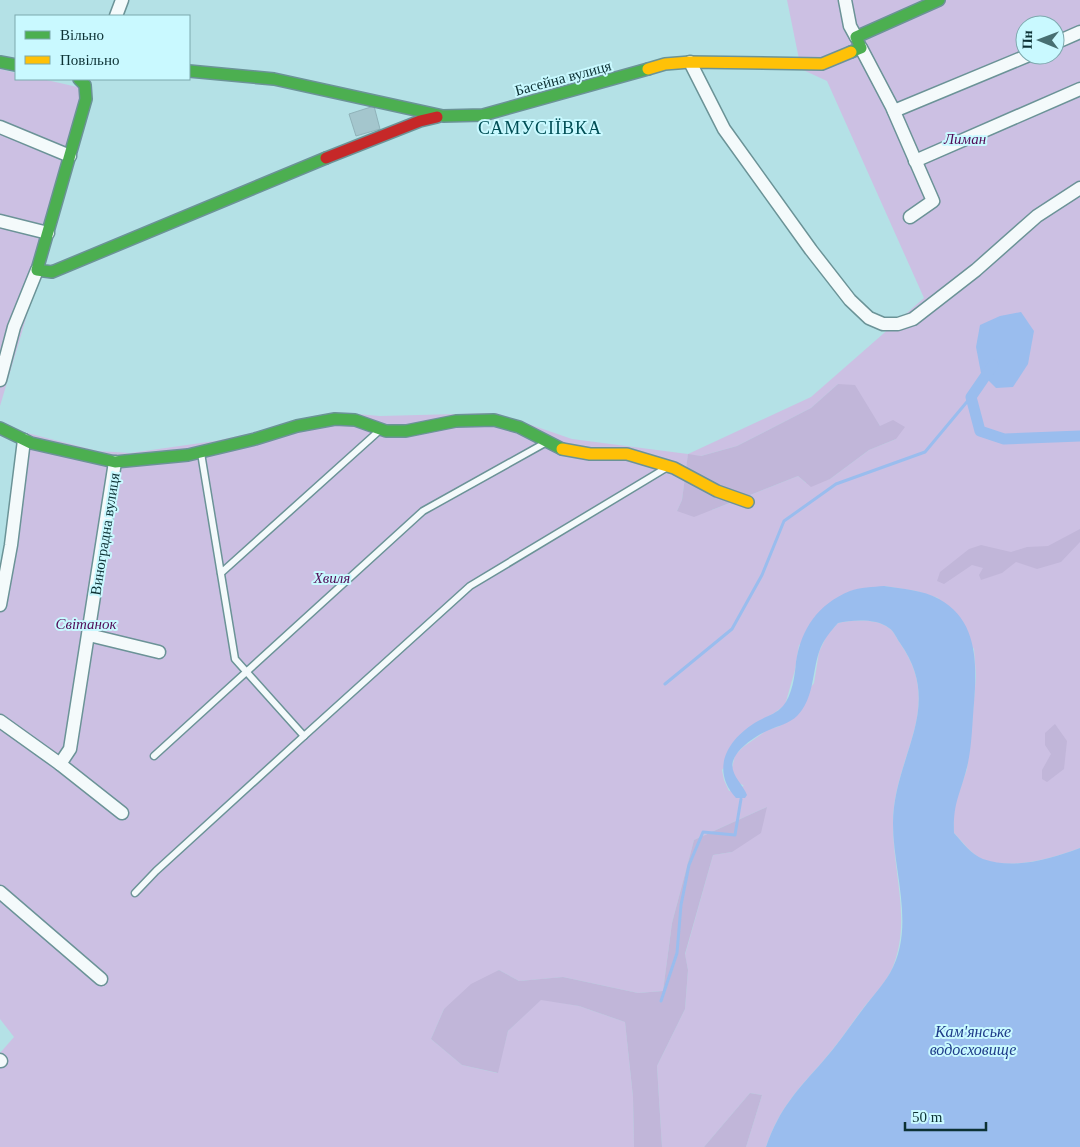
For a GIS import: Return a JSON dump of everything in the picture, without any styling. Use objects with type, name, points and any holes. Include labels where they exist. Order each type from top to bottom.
[{"type":"street","points":[[116,15],[122,0]]},
{"type":"street","points":[[845,0],[850,26],[894,111],[933,201],[910,217]]},
{"type":"street","name":"Басейна вулиця","points":[[443,116],[483,115],[665,64],[690,62],[822,64],[858,42],[939,0]]},
{"type":"street","points":[[1065,39],[1080,32]]},
{"type":"street","points":[[894,111],[1015,61]]},
{"type":"street","points":[[0,62],[15,65]]},
{"type":"street","points":[[690,62],[724,129],[811,250],[850,300],[869,318],[883,324],[898,324],[913,319],[976,270],[1038,216],[1065,196],[1080,188]]},
{"type":"street","points":[[190,71],[274,79],[443,116]]},
{"type":"street","points":[[0,380],[12,335],[37,270],[86,99],[85,85],[80,80]]},
{"type":"street","points":[[915,161],[1080,89]]},
{"type":"street","points":[[37,270],[52,272],[343,151],[420,121],[443,116]]},
{"type":"street","points":[[0,127],[70,156]]},
{"type":"street","points":[[0,221],[48,233]]},
{"type":"street","points":[[0,328],[12,335]]},
{"type":"street","points":[[0,428],[24,440],[70,453],[115,462],[138,461],[201,452],[255,439],[297,426],[335,419],[355,420],[382,429],[406,431],[456,421],[494,420],[519,427],[560,448],[590,454],[627,454],[670,466],[717,491],[748,502]]},
{"type":"street","points":[[0,605],[11,545],[24,440]]},
{"type":"street","name":"Виноградна вулиця","points":[[60,764],[70,749],[115,462]]},
{"type":"street","points":[[89,635],[159,652]]},
{"type":"street","points":[[0,721],[60,764],[122,813]]},
{"type":"street","points":[[0,892],[101,979]]},
{"type":"lane","points":[[220,573],[382,429]]},
{"type":"lane","points":[[154,756],[423,510],[547,442]]},
{"type":"lane","points":[[201,452],[234,659],[304,736]]},
{"type":"lane","points":[[135,893],[156,871],[470,586],[670,466]]},
{"type":"green space","points":[[787,0],[1080,0],[1080,848],[1031,862],[1005,864],[982,859],[974,854],[954,833],[953,809],[967,769],[972,724],[976,676],[974,649],[938,598],[916,591],[884,586],[799,645],[795,670],[785,705],[757,722],[722,770],[729,791],[744,786],[735,780],[732,768],[735,755],[767,730],[780,726],[814,683],[819,652],[827,635],[838,623],[871,621],[884,625],[892,631],[913,667],[918,689],[918,711],[895,799],[893,824],[901,916],[901,934],[898,951],[892,969],[883,984],[835,1047],[783,1110],[766,1147],[746,1147],[762,1095],[750,1093],[704,1147],[662,1147],[657,1066],[685,1009],[688,970],[685,955],[713,855],[732,852],[767,807],[694,840],[672,923],[663,991],[638,993],[563,977],[519,981],[499,970],[444,1009],[431,1039],[462,1065],[497,1073],[508,1031],[541,999],[579,1006],[625,1022],[633,1097],[634,1147],[0,1147],[0,1053],[14,1037],[0,1019],[0,591],[27,433],[98,451],[130,453],[215,441],[344,413],[380,416],[496,413],[572,439],[688,454],[811,397],[924,298],[827,81],[801,69]],"holes":[[[838,384],[868,409],[880,426],[896,439],[869,450],[830,479],[806,483],[798,476],[712,510],[677,511],[682,500],[688,455],[701,456],[737,446],[811,408]]]},
{"type":"green space","points":[[0,69],[15,73],[15,80],[46,80],[82,88],[43,261],[0,406]]},
{"type":"shaded area","points":[[838,384],[855,385],[880,426],[893,420],[905,427],[896,439],[869,450],[830,479],[811,487],[798,476],[694,517],[677,511],[682,500],[688,454],[701,456],[737,446],[811,408]]},
{"type":"shaded area","points":[[1080,529],[1080,542],[1061,562],[1037,569],[1016,562],[1002,573],[981,580],[979,575],[983,568],[972,565],[944,584],[937,581],[940,572],[969,549],[981,545],[1011,552],[1027,547],[1048,546]]},
{"type":"shaded area","points":[[1055,724],[1067,741],[1064,769],[1047,782],[1042,779],[1042,770],[1051,754],[1045,745],[1045,733]]},
{"type":"shaded area","points":[[767,807],[761,833],[732,852],[713,855],[685,954],[688,970],[685,1009],[657,1066],[662,1147],[634,1147],[633,1097],[625,1022],[579,1006],[541,1000],[508,1031],[498,1073],[462,1065],[431,1039],[444,1009],[471,984],[499,970],[519,981],[563,977],[638,993],[663,991],[672,923],[694,840]]},
{"type":"shaded area","points":[[750,1093],[762,1095],[746,1147],[704,1147]]},
{"type":"water","points":[[1021,312],[1034,331],[1028,364],[1013,387],[996,388],[981,373],[976,347],[980,325],[1000,316]]},
{"type":"water","name":"Кам'янське водосховище","points":[[884,586],[919,592],[939,599],[952,608],[961,619],[968,631],[972,644],[975,658],[975,688],[972,737],[968,763],[956,807],[954,833],[975,855],[995,862],[1032,862],[1080,848],[1080,1147],[766,1147],[783,1110],[834,1048],[881,986],[898,956],[902,919],[893,824],[895,799],[918,711],[918,689],[913,667],[892,631],[884,625],[871,621],[838,623],[827,636],[821,648],[810,694],[803,709],[791,721],[751,740],[736,755],[732,766],[733,771],[745,790],[747,795],[745,798],[736,798],[728,787],[723,766],[726,755],[738,737],[747,728],[777,711],[786,702],[793,685],[798,650],[802,639],[807,628],[820,610],[839,596],[850,591]]},
{"type":"building","points":[[374,106],[380,129],[356,136],[349,114]]},
{"type":"waterway","points":[[993,365],[971,397],[980,431],[1004,439],[1080,436]]},
{"type":"waterway","points":[[665,684],[732,629],[762,575],[784,521],[836,484],[925,452],[971,397]]},
{"type":"waterway","points":[[661,1001],[677,953],[681,905],[689,865],[703,832],[735,835],[741,799]]},
{"type":"traffic: fast","points":[[851,52],[861,48],[856,37],[939,0]]},
{"type":"traffic: fast","points":[[0,62],[15,65]]},
{"type":"traffic: fast","points":[[190,71],[274,79],[443,116],[483,115],[648,69]]},
{"type":"traffic: fast","points":[[80,80],[85,85],[86,99],[37,270],[52,272],[326,158]]},
{"type":"traffic: fast","points":[[0,428],[31,443],[115,462],[188,455],[255,439],[297,426],[335,419],[355,420],[386,431],[406,431],[456,421],[494,420],[519,427],[562,449]]},
{"type":"traffic: slow","points":[[648,69],[665,64],[690,62],[822,64],[851,52]]},
{"type":"traffic: slow","points":[[562,449],[590,454],[627,454],[674,468],[717,491],[748,502]]},
{"type":"traffic: jam","points":[[326,158],[420,121],[437,117]]},
{"type":"district","name":"САМУСІЇВКА","points":[[540,128]]},
{"type":"park label","name":"Лиман","points":[[965,139]]},
{"type":"park label","name":"Хвиля","points":[[332,578]]},
{"type":"park label","name":"Світанок","points":[[86,624]]}]
